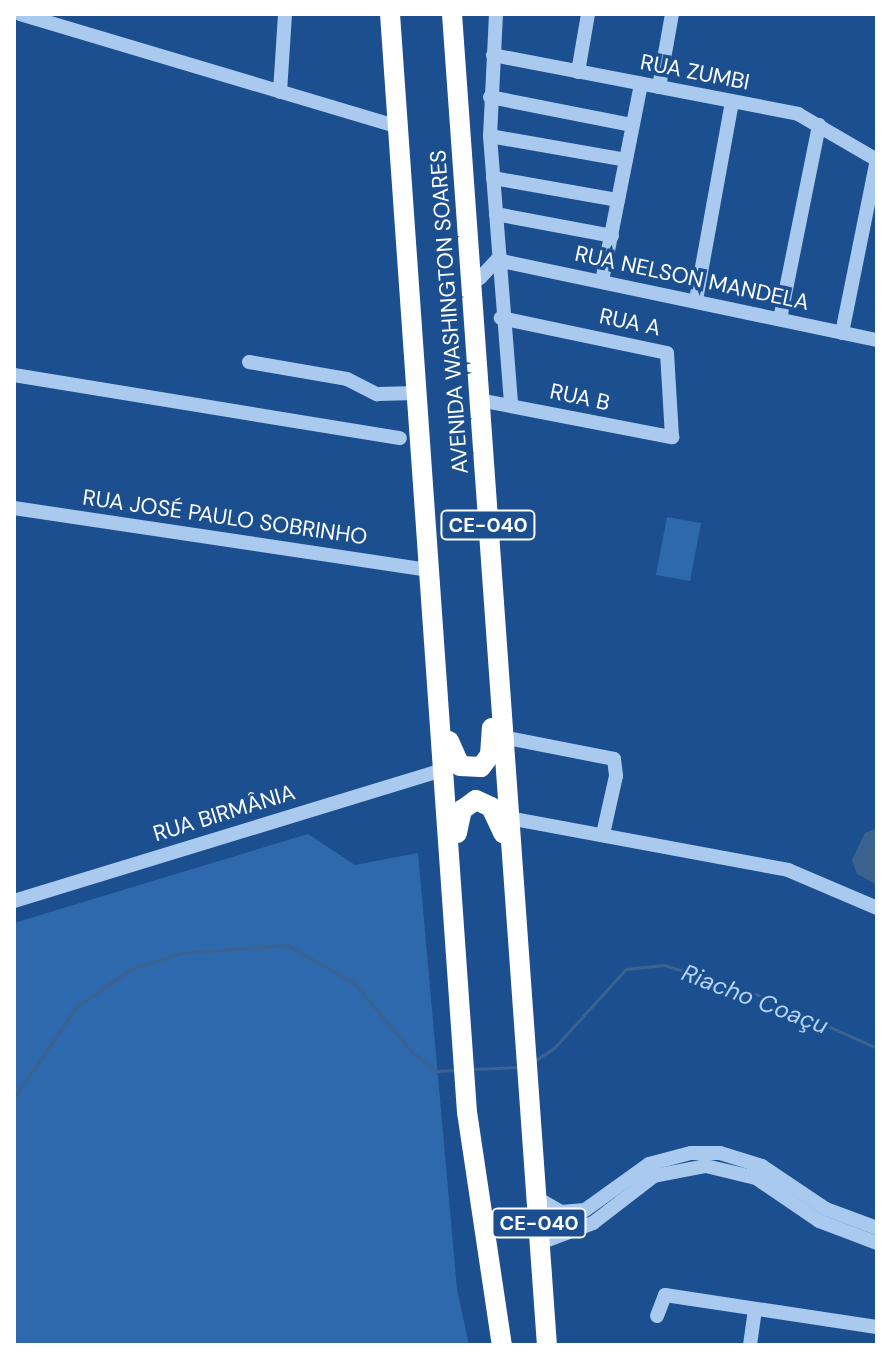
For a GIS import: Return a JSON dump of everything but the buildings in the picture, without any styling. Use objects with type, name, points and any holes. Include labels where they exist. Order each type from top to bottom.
[{"type":"highway","name":"AVENIDA WASHINGTON SOARES","points":[[390,14],[446,769],[467,1112],[502,1345]]},
{"type":"highway","name":"AVENIDA WASHINGTON SOARES","points":[[452,14],[523,1037],[537,1198]]},
{"type":"highway","points":[[442,714],[456,762],[473,769],[488,758],[500,708]]},
{"type":"highway","points":[[452,858],[459,816],[476,800],[495,812],[511,856]]},
{"type":"highway","name":"CE-040","points":[[537,1198],[549,1344]]},
{"type":"street","points":[[20,14],[398,127]]},
{"type":"street","points":[[280,92],[285,14]]},
{"type":"street","points":[[496,14],[490,136],[501,318],[511,405]]},
{"type":"street","points":[[578,72],[588,14]]},
{"type":"street","points":[[659,87],[672,14]]},
{"type":"street","name":"RUA ZUMBI","points":[[493,55],[798,114],[877,160]]},
{"type":"street","points":[[602,281],[641,84]]},
{"type":"street","points":[[490,97],[632,125]]},
{"type":"street","points":[[696,300],[732,102]]},
{"type":"street","points":[[780,319],[819,125]]},
{"type":"street","points":[[490,136],[626,160]]},
{"type":"street","points":[[842,333],[877,160]]},
{"type":"street","points":[[493,178],[618,200]]},
{"type":"street","points":[[496,214],[612,236]]},
{"type":"street","points":[[468,243],[496,244]]},
{"type":"street","points":[[469,278],[480,278],[497,260]]},
{"type":"street","name":"RUA NELSON MANDELA","points":[[497,260],[877,340]]},
{"type":"street","name":"RUA A","points":[[501,318],[667,353],[672,437]]},
{"type":"street","points":[[249,362],[347,379],[377,394],[417,393]]},
{"type":"street","points":[[14,375],[400,438]]},
{"type":"street","name":"RUA B","points":[[479,400],[672,437]]},
{"type":"street","name":"RUA JOSÉ PAULO SOBRINHO","points":[[14,508],[429,570]]},
{"type":"street","points":[[502,737],[614,759],[617,772],[603,834]]},
{"type":"street","name":"RUA BIRMÂNIA","points":[[14,901],[446,769]]},
{"type":"street","points":[[508,818],[788,870],[877,908]]},
{"type":"street","points":[[537,1198],[561,1212],[585,1210],[649,1164],[677,1155],[720,1153],[762,1166],[826,1209],[877,1228]]},
{"type":"street","points":[[540,1243],[593,1223],[654,1176],[706,1166],[756,1178],[819,1221],[877,1243]]},
{"type":"street","points":[[657,1316],[665,1295],[877,1327]]},
{"type":"street","points":[[750,1345],[755,1309]]},
{"type":"shaded area","points":[[667,517],[701,523],[690,581],[656,575]]},
{"type":"shaded area","points":[[877,828],[877,885],[857,874],[852,860],[865,833]]},
{"type":"shaded area","points":[[308,834],[355,865],[418,853],[457,1289],[469,1345],[14,1345],[14,923]]},
{"type":"waterway","name":"Riacho Coaçu","points":[[14,1098],[76,1007],[131,969],[181,953],[287,945],[354,983],[411,1051],[437,1071],[455,1070]]},
{"type":"waterway","name":"Riacho Coaçu","points":[[533,1062],[554,1048],[626,969],[664,965],[758,995],[877,1048]]},
{"type":"waterway","name":"Riacho Coaçu","points":[[471,1069],[519,1067]]}]
